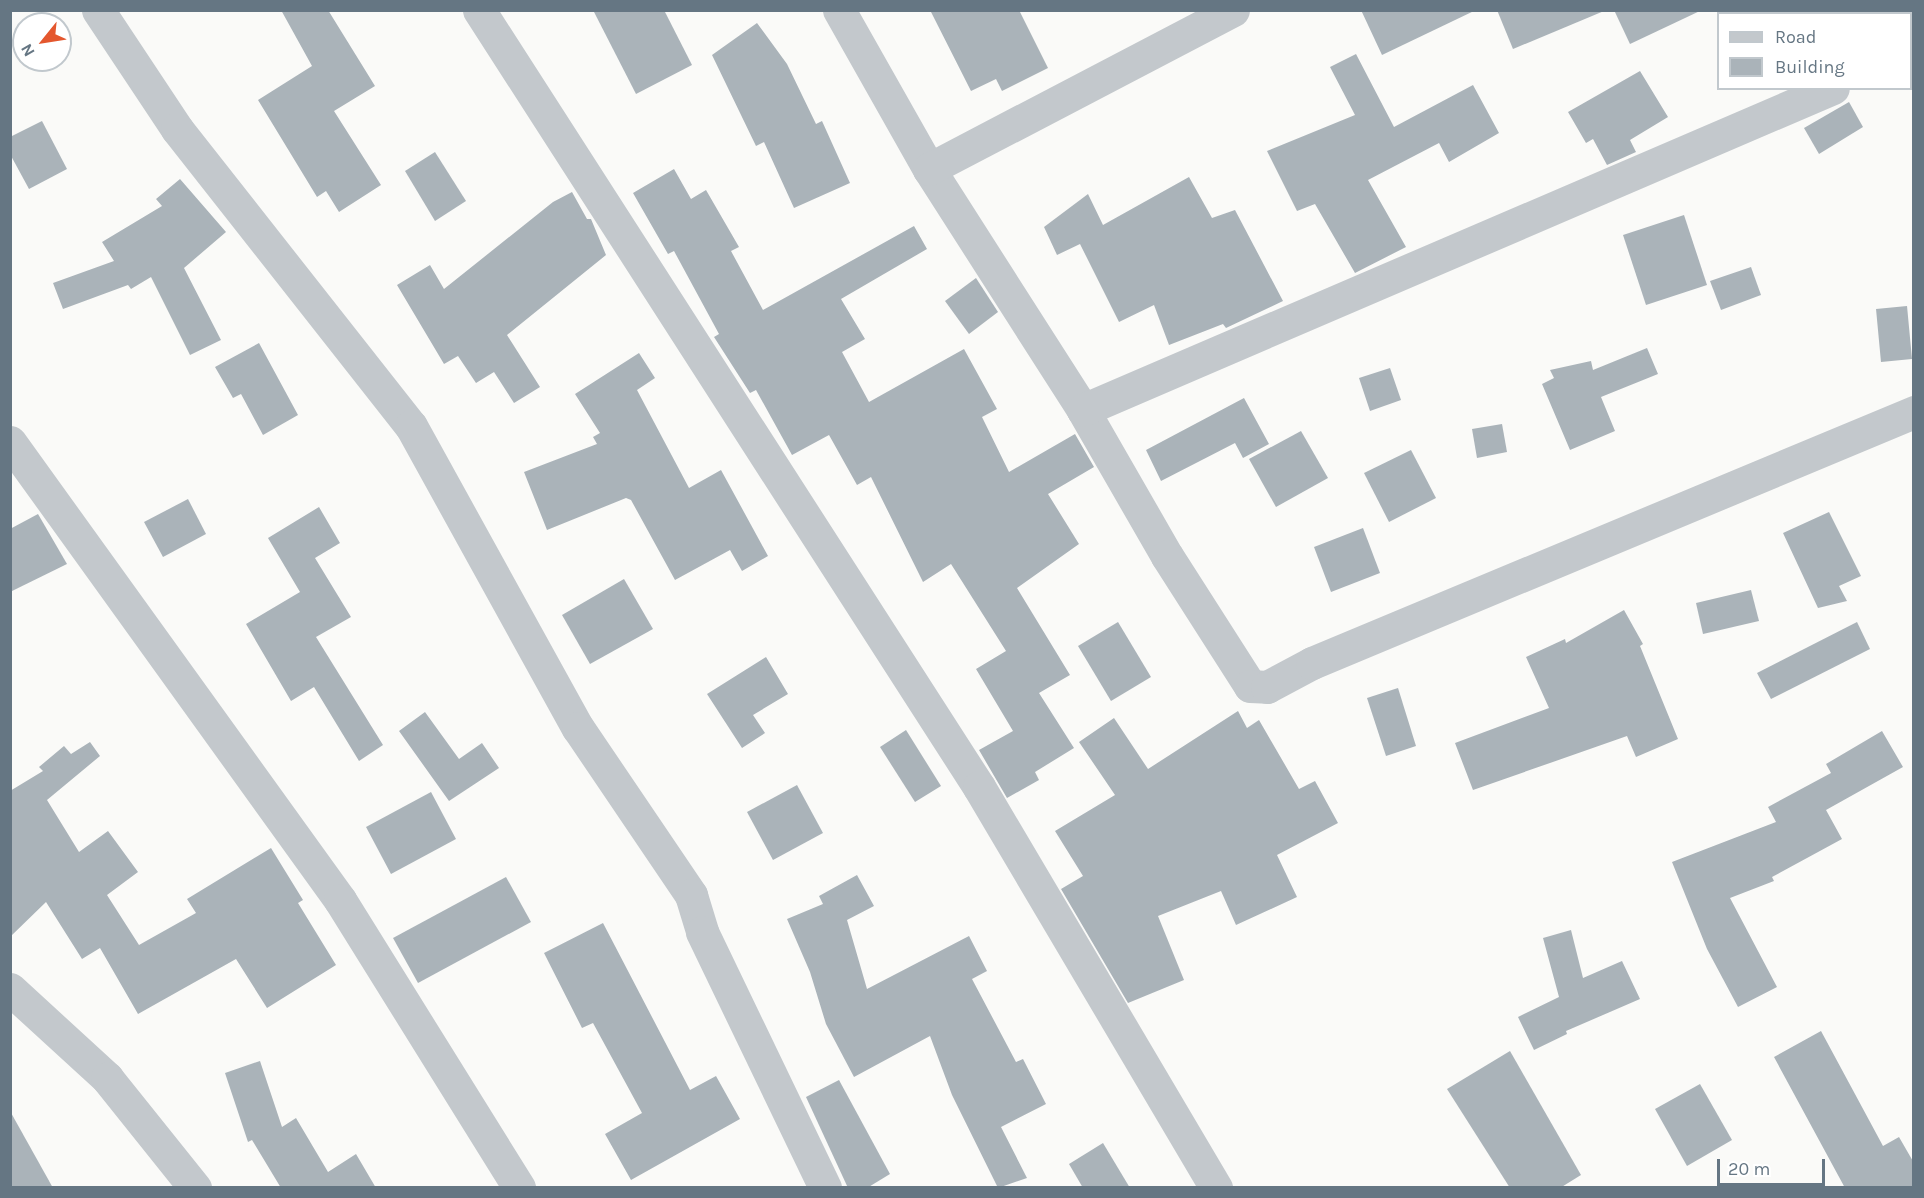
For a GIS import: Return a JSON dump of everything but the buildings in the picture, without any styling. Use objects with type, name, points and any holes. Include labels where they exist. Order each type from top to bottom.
[{"type":"street","points":[[98,10],[177,129],[411,426],[578,728],[691,895],[702,932],[825,1188]]},
{"type":"street","points":[[479,10],[979,787],[1216,1188]]},
{"type":"street","points":[[839,10],[929,169],[1083,410],[1240,674],[1250,686],[1268,687],[1312,663],[1914,412]]},
{"type":"street","points":[[929,169],[1233,10]]},
{"type":"street","points":[[1083,410],[1828,90]]},
{"type":"street","points":[[10,442],[340,900],[519,1188]]},
{"type":"street","points":[[10,988],[107,1078],[195,1188]]}]
